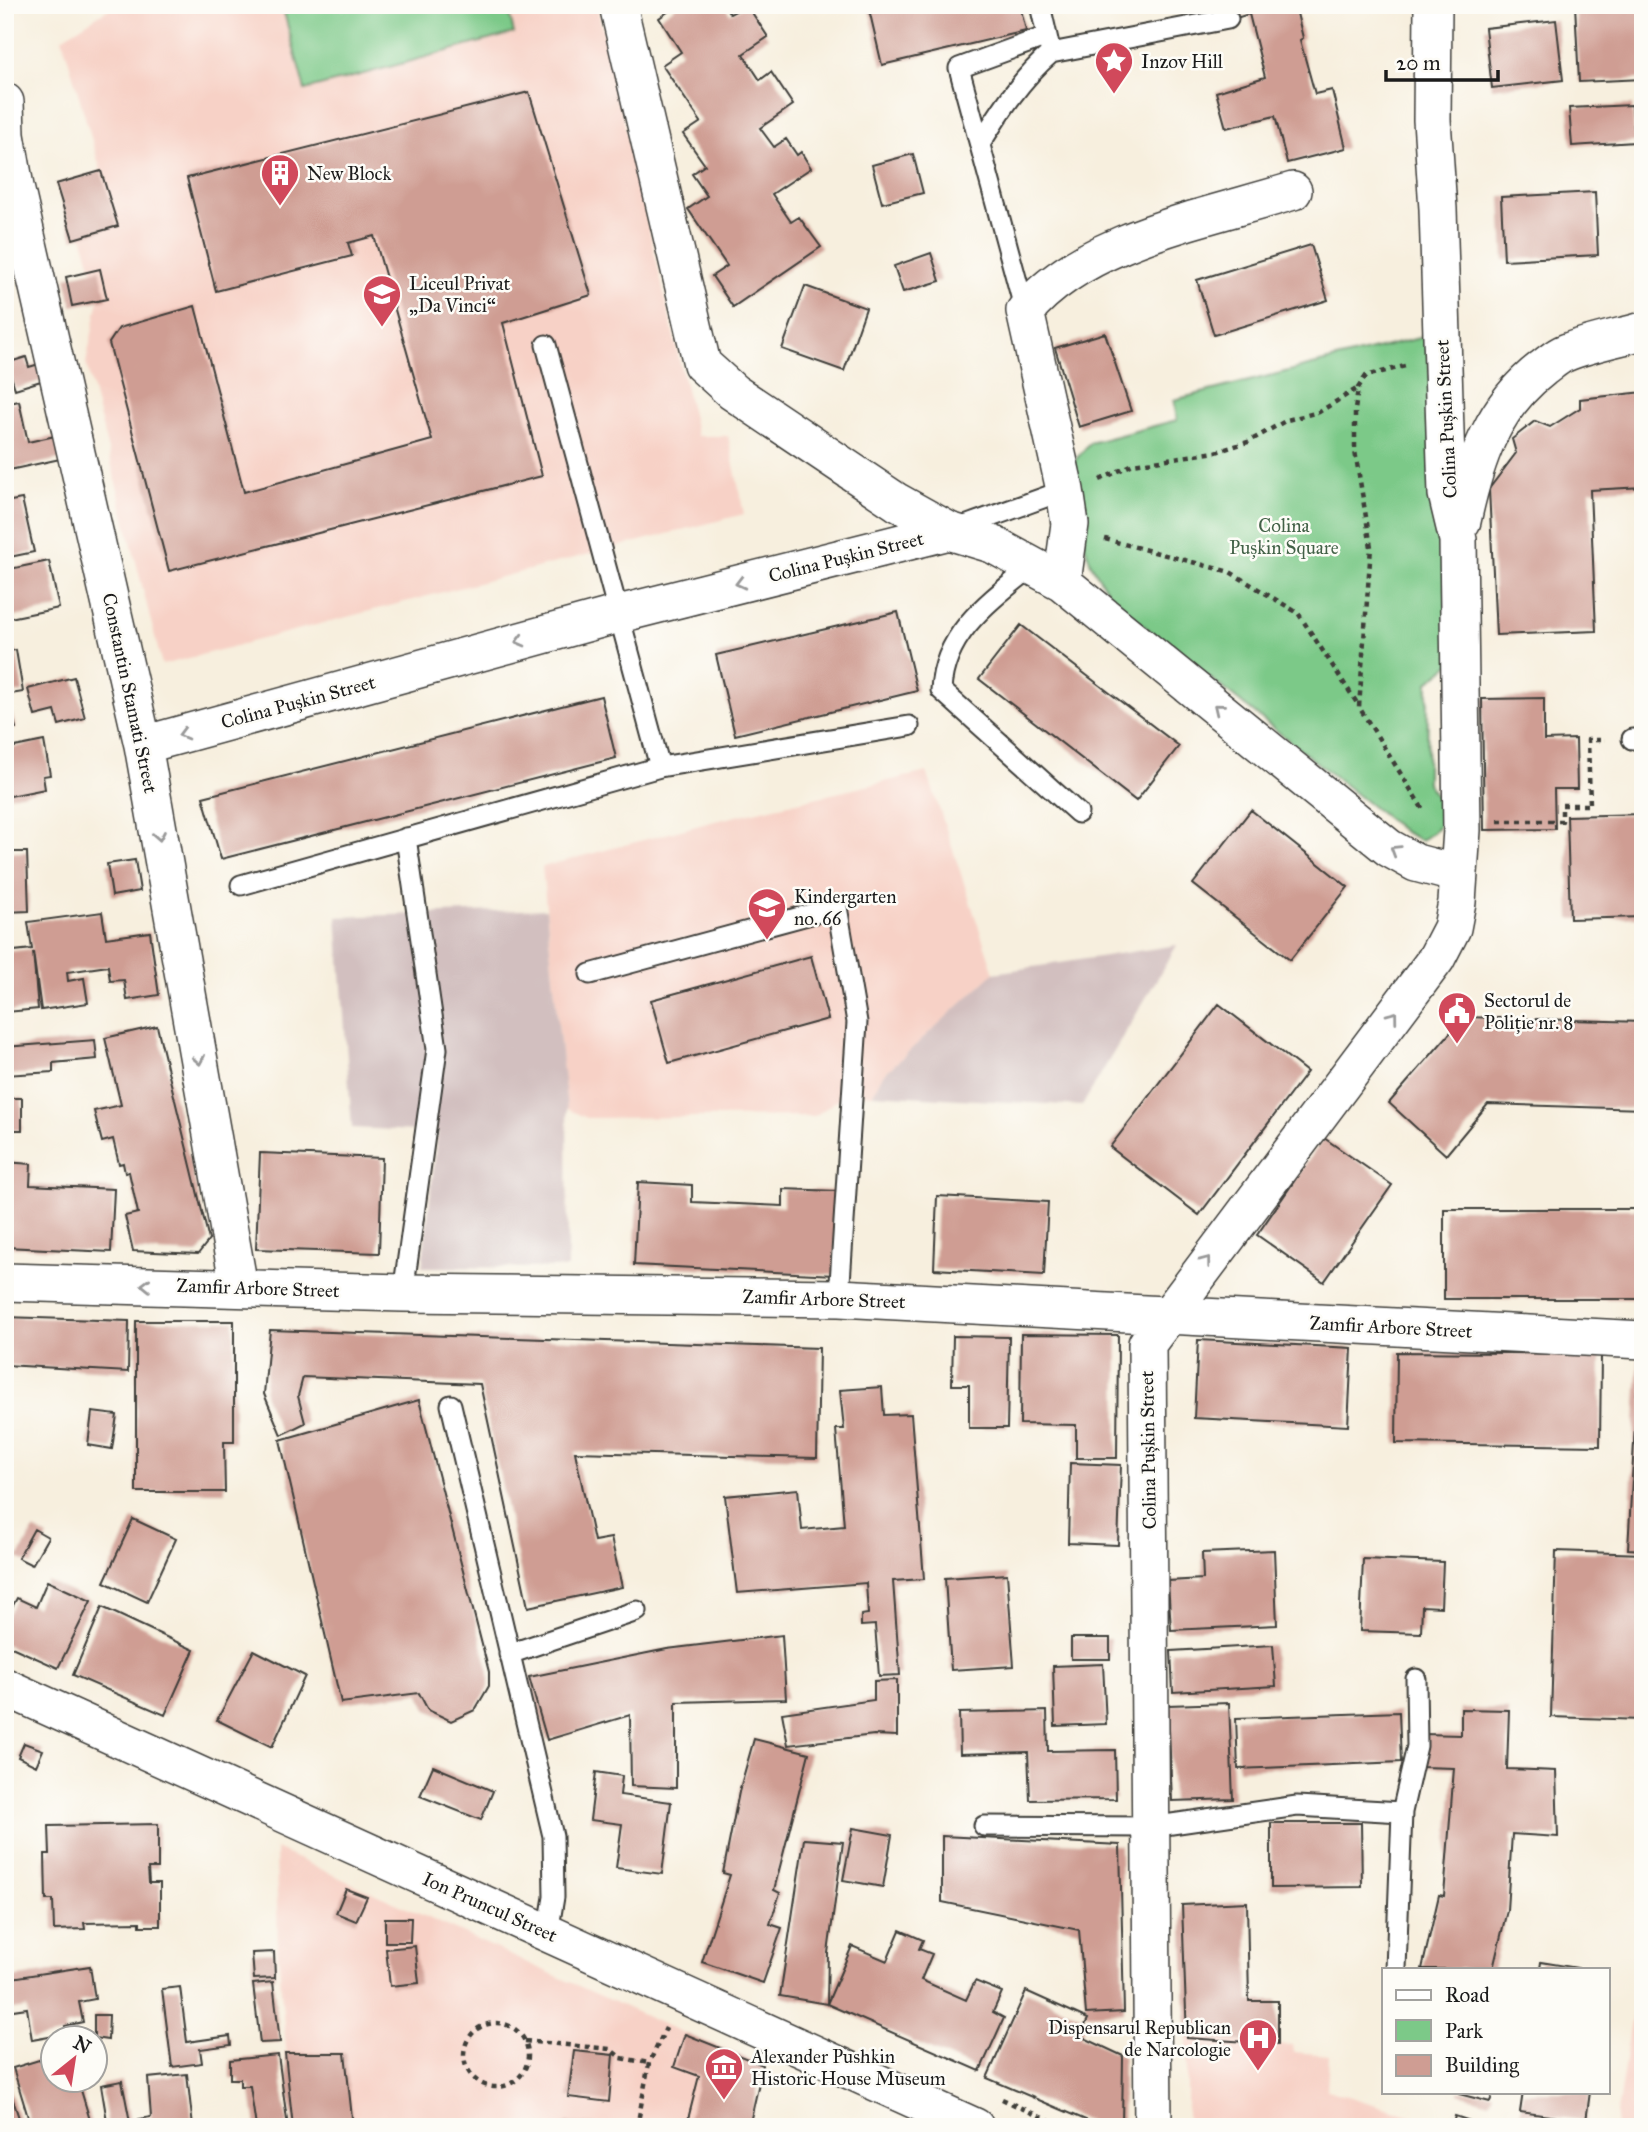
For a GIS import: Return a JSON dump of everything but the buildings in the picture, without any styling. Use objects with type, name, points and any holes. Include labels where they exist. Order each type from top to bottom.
[{"type":"street","points":[[618,5],[702,364],[733,391],[897,502],[949,531]]},
{"type":"street","name":"Colina Pușkin Street","points":[[1153,2127],[1147,1344],[1165,1316],[1436,959],[1452,928],[1449,872],[1462,822],[1458,540],[1447,494],[1432,120],[1433,5]]},
{"type":"street","name":"Constantin Stamati Street","points":[[5,102],[6,135],[15,187],[143,745],[239,1287]]},
{"type":"street","points":[[1048,574],[1069,539],[1065,490],[1025,310],[1043,289],[1077,266],[1117,245],[1293,191]]},
{"type":"street","points":[[1458,540],[1472,471],[1488,432],[1506,402],[1532,376],[1563,353],[1643,331]]},
{"type":"street","name":"Colina Pușkin Street","points":[[143,745],[619,614],[949,531],[992,544],[1048,574],[1390,848],[1416,863],[1449,872]]},
{"type":"street","name":"Zamfir Arbore Street","points":[[5,1282],[403,1293],[839,1298],[1643,1340]]},
{"type":"street","name":"Ion Pruncul Street","points":[[5,1687],[975,2127]]},
{"type":"lane","points":[[980,144],[1010,96],[1049,44],[1040,5]]},
{"type":"lane","points":[[1025,310],[959,68],[1049,44],[1228,19]]},
{"type":"lane","points":[[546,345],[660,766]]},
{"type":"lane","points":[[949,531],[1065,490]]},
{"type":"lane","points":[[1048,574],[967,624],[942,669],[942,690],[1078,813]]},
{"type":"lane","points":[[241,886],[660,766],[909,726]]},
{"type":"lane","points":[[403,1293],[437,1049],[406,838]]},
{"type":"lane","points":[[590,974],[837,907],[857,1022],[839,1298]]},
{"type":"lane","points":[[451,1405],[553,1836],[554,1897],[548,1933]]},
{"type":"lane","points":[[509,1654],[637,1611]]},
{"type":"lane","points":[[1396,1968],[1402,1812],[1417,1746],[1416,1679]]},
{"type":"lane","points":[[984,1826],[1151,1827],[1297,1806],[1402,1812]]},
{"type":"path","points":[[1065,490],[1094,483],[1133,464],[1216,452],[1248,442],[1287,420],[1329,407],[1357,388],[1366,376],[1443,357]]},
{"type":"path","points":[[1357,388],[1355,451],[1371,547],[1359,707]]},
{"type":"path","points":[[1069,539],[1109,539],[1230,572],[1298,613],[1436,831],[1449,872]]},
{"type":"path","points":[[1462,822],[1562,821],[1562,805],[1590,805],[1588,740],[1637,739]]},
{"type":"path","points":[[525,2041],[528,2052],[523,2072],[507,2085],[486,2085],[470,2073],[465,2063],[467,2042],[480,2027],[501,2023],[519,2033],[525,2041],[610,2049],[621,2058],[649,2063]]},
{"type":"path","points":[[637,2127],[649,2063],[667,2026]]},
{"type":"shaded area","name":"Liceul Privat „Da Vinci“","points":[[115,5],[597,5],[697,436],[728,436],[744,514],[162,665],[86,363],[100,294],[82,236],[117,226],[62,38]]},
{"type":"shaded area","name":"Kindergarten no. 66","points":[[927,772],[994,973],[882,1076],[873,1094],[844,1095],[815,1116],[587,1118],[567,1109],[542,867],[715,821]]},
{"type":"shaded area","points":[[546,909],[567,1109],[568,1268],[422,1267],[438,1132],[352,1128],[337,917]]},
{"type":"shaded area","points":[[1177,945],[1082,1106],[873,1094],[882,1076],[994,973]]},
{"type":"shaded area","points":[[276,1849],[667,2026],[763,2065],[749,2127],[293,2127],[278,1954]]},
{"type":"shaded area","points":[[1643,1940],[1643,2127],[1615,2127]]},
{"type":"shaded area","name":"Dispensarul Republican de Narcologie","points":[[1187,2038],[1293,2045],[1294,2052],[1329,2055],[1327,2090],[1449,2127],[1187,2127]]},
{"type":"green space","points":[[282,5],[507,5],[514,33],[305,90]]},
{"type":"green space","name":"Colina Pușkin Square","points":[[1427,336],[1452,663],[1428,682],[1427,783],[1445,808],[1437,828],[1420,840],[1404,832],[1113,601],[1091,564],[1085,546],[1075,460],[1090,443],[1177,420],[1174,400]]},
{"type":"place","name":"Inzov Hill","points":[[1114,95]]},
{"type":"place","name":"New Block","points":[[280,207]]},
{"type":"place","name":"Liceul Privat „Da Vinci“","points":[[382,328]]},
{"type":"place","name":"Kindergarten no. 66","points":[[767,941]]},
{"type":"place","name":"Sectorul de Poliție nr. 8","points":[[1457,1045]]},
{"type":"place","name":"Dispensarul Republican de Narcologie","points":[[1258,2072]]},
{"type":"place","name":"Alexander Pushkin Historic House Museum","points":[[724,2101]]}]
